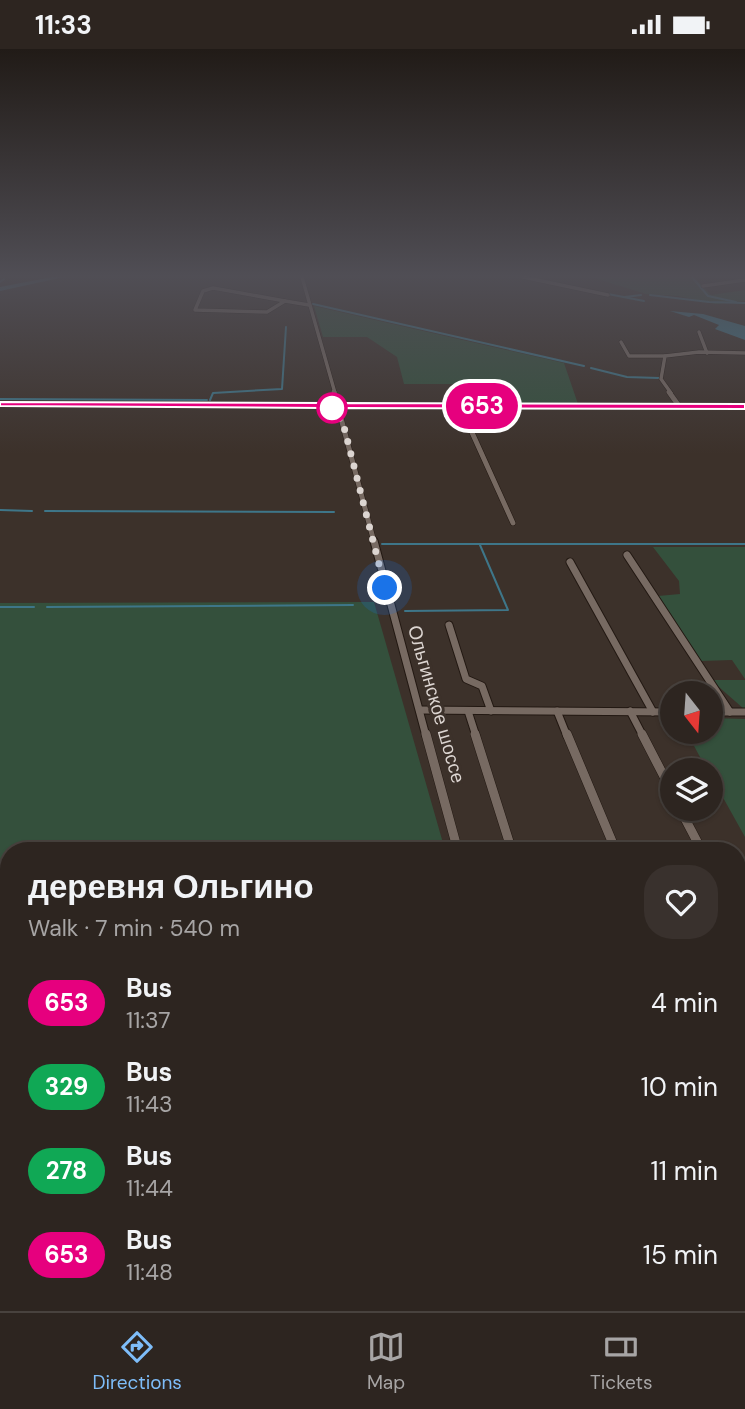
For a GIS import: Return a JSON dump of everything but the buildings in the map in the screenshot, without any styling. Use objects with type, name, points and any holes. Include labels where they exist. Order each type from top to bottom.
[{"type":"street","name":"Ольгинское шоссе","points":[[318,336],[456,842]]},
{"type":"street","points":[[700,336],[706,352]]},
{"type":"street","points":[[621,342],[629,356],[745,353]]},
{"type":"street","points":[[665,356],[661,379],[679,406]]},
{"type":"street","points":[[0,404],[745,407]]},
{"type":"street","points":[[460,406],[513,523]]},
{"type":"street","points":[[627,555],[730,712]]},
{"type":"street","points":[[570,562],[653,712]]},
{"type":"street","points":[[449,625],[466,679],[482,686],[491,711]]},
{"type":"street","points":[[420,710],[660,712]]},
{"type":"street","points":[[468,711],[509,842]]},
{"type":"street","points":[[557,711],[612,842]]},
{"type":"street","points":[[630,712],[660,769]]},
{"type":"street","points":[[723,712],[745,712]]},
{"type":"street","points":[[686,821],[697,842]]},
{"type":"green space","points":[[445,336],[564,363],[578,404],[467,403],[460,384],[404,384],[397,357],[367,337],[323,337]]},
{"type":"green space","points":[[653,547],[745,547],[745,679],[732,660],[701,661],[658,596],[680,594],[679,581]]},
{"type":"green space","points":[[374,602],[443,842],[0,842],[0,603]]},
{"type":"green space","points":[[745,680],[745,711],[723,691],[723,681],[712,681]]},
{"type":"green space","points":[[723,718],[745,719],[745,837],[723,798],[723,758],[701,758],[693,744],[723,744]]},
{"type":"waterway","points":[[210,400],[213,393],[282,389],[285,336]]},
{"type":"waterway","points":[[452,336],[584,366]]},
{"type":"waterway","points":[[591,368],[627,377],[659,378]]},
{"type":"waterway","points":[[0,399],[207,400]]},
{"type":"waterway","points":[[0,510],[32,511]]},
{"type":"waterway","points":[[45,511],[334,512]]},
{"type":"waterway","points":[[382,544],[745,544]]},
{"type":"waterway","points":[[405,611],[508,610],[480,545]]},
{"type":"waterway","points":[[47,607],[353,605]]},
{"type":"waterway","points":[[0,607],[34,607]]},
{"type":"bus line","name":"653","points":[[0,404],[327,408],[745,407]]},
{"type":"route","points":[[332,408],[343,423],[385,588]]}]
